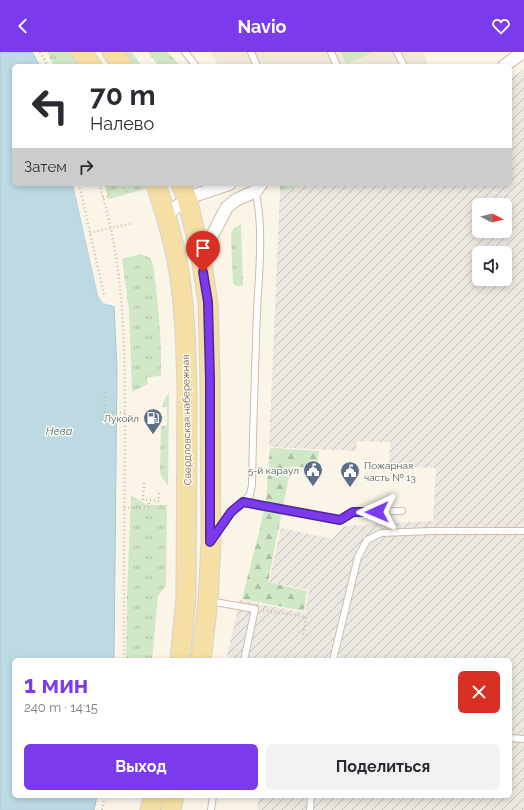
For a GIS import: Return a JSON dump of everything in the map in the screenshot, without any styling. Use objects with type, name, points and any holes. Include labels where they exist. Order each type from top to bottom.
[{"type":"main road","points":[[81,52],[90,64]]},
{"type":"main road","points":[[112,52],[121,64]]},
{"type":"main road","name":"Свердловская набережная","points":[[157,186],[176,256],[183,311],[187,392],[186,597],[180,658]]},
{"type":"main road","points":[[184,191],[201,257],[208,302],[210,380],[210,542],[208,601],[201,658]]},
{"type":"main road","points":[[150,810],[153,798]]},
{"type":"main road","points":[[171,810],[174,798]]},
{"type":"street","points":[[507,64],[523,52]]},
{"type":"street","points":[[166,216],[184,191],[216,186]]},
{"type":"street","points":[[201,257],[228,208],[236,200],[257,186]]},
{"type":"lane","points":[[185,52],[194,64]]},
{"type":"lane","points":[[251,52],[256,64]]},
{"type":"lane","points":[[331,52],[336,64]]},
{"type":"lane","points":[[397,52],[403,64]]},
{"type":"lane","points":[[210,542],[231,512],[250,495],[252,484],[259,261],[257,186]]},
{"type":"lane","points":[[243,502],[340,520],[353,512],[402,511]]},
{"type":"lane","points":[[333,658],[358,557],[367,540],[380,534],[402,532],[524,531]]},
{"type":"lane","points":[[208,601],[255,609],[244,658]]},
{"type":"lane","points":[[512,738],[524,739]]},
{"type":"lane","points":[[211,810],[212,798]]},
{"type":"lane","points":[[310,810],[311,798]]},
{"type":"path","points":[[40,52],[47,64]]},
{"type":"path","points":[[79,186],[104,295]]},
{"type":"path","points":[[100,186],[117,257],[122,313],[125,413],[124,658]]},
{"type":"path","points":[[103,198],[109,196],[107,186]]},
{"type":"path","points":[[123,186],[127,193]]},
{"type":"path","points":[[90,233],[133,223]]},
{"type":"path","points":[[104,421],[105,390]]},
{"type":"path","points":[[104,412],[125,413]]},
{"type":"path","points":[[144,483],[143,500],[159,501],[159,491]]},
{"type":"path","points":[[124,508],[149,507],[149,501]]},
{"type":"path","points":[[255,609],[306,617],[303,636]]},
{"type":"path","points":[[102,810],[105,798]]},
{"type":"shaded area","points":[[211,52],[424,52],[427,64],[217,64]]},
{"type":"shaded area","points":[[524,69],[524,810],[257,810],[259,798],[512,798],[512,658],[226,658],[240,600],[305,613],[309,590],[269,582],[281,528],[332,539],[345,526],[433,521],[436,468],[389,466],[390,442],[357,441],[356,451],[269,447],[280,192],[299,186],[512,186],[512,78]]},
{"type":"green space","points":[[47,52],[72,52],[81,64],[53,64]]},
{"type":"green space","points":[[124,52],[132,52],[140,64],[134,64]]},
{"type":"green space","points":[[148,52],[167,52],[179,64],[157,64]]},
{"type":"green space","points":[[341,52],[371,52],[371,53],[346,64]]},
{"type":"green space","points":[[105,186],[148,186],[149,188],[109,199]]},
{"type":"green space","points":[[280,186],[299,186],[280,192]]},
{"type":"green space","points":[[241,224],[243,286],[236,286],[233,283],[231,237],[232,230]]},
{"type":"green space","points":[[141,254],[150,258],[153,264],[161,348],[161,376],[147,377],[148,384],[132,392],[129,310],[122,259]]},
{"type":"green space","points":[[169,393],[168,486],[161,476],[160,471],[161,426],[167,426],[167,407],[162,407],[165,398]]},
{"type":"green space","points":[[270,448],[319,451],[317,469],[291,466],[268,582],[307,591],[304,611],[242,599],[266,500]]},
{"type":"green space","points":[[131,495],[147,505],[167,505],[166,585],[158,596],[152,658],[126,658]]},
{"type":"water","name":"Нева","points":[[0,52],[32,52],[39,64],[12,64],[12,186],[73,186],[98,296],[107,305],[114,306],[117,370],[114,658],[12,658],[12,798],[97,798],[94,810],[0,810]]},
{"type":"pier","points":[[73,186],[75,186],[99,295],[104,301],[113,304],[114,306],[103,303],[98,296]]},
{"type":"place","name":"Лукойл","points":[[153,435]]},
{"type":"place","name":"5-й караул","points":[[313,487]]},
{"type":"place","name":"Пожарная часть № 13","points":[[350,488]]},
{"type":"route","points":[[203,272],[208,302],[210,380],[210,542],[231,512],[243,502],[340,520],[353,512],[377,512]]}]
